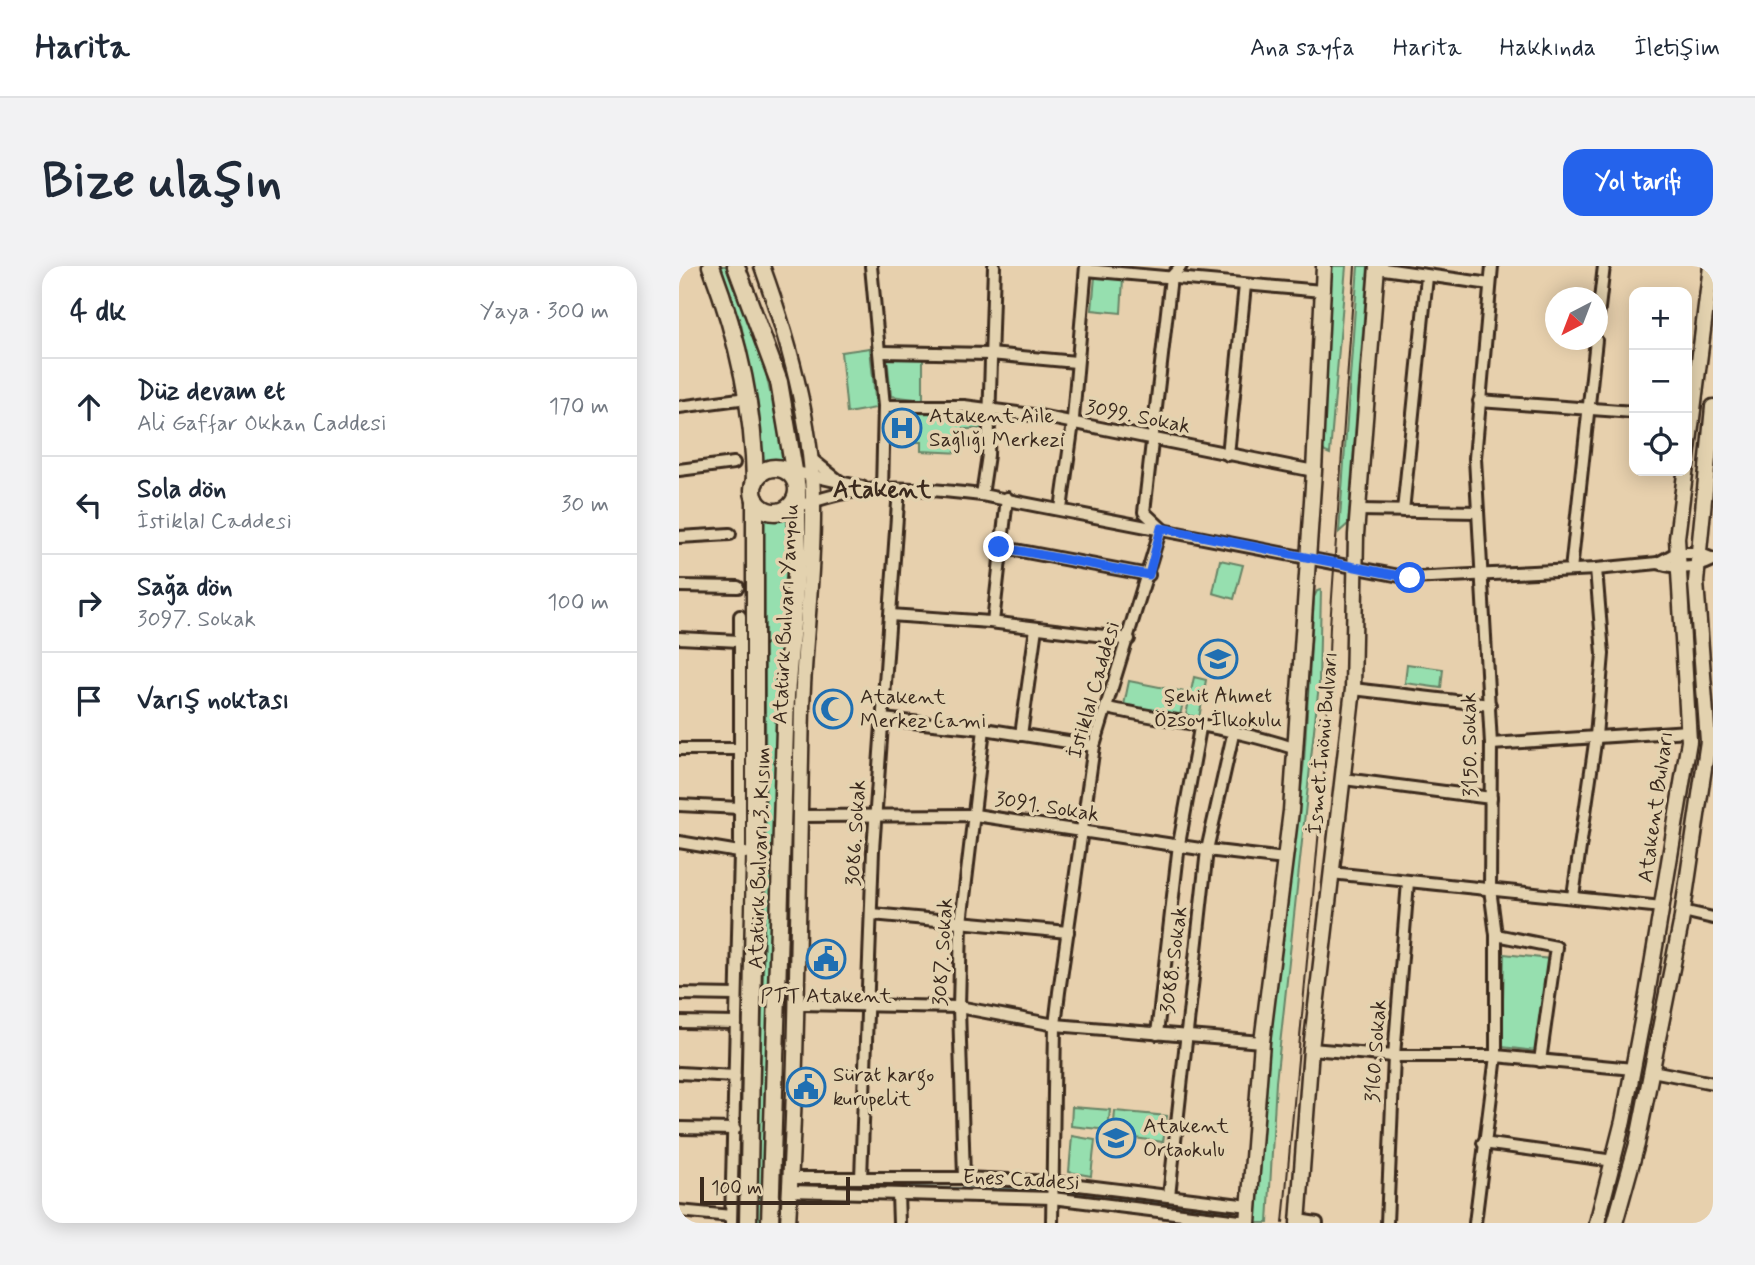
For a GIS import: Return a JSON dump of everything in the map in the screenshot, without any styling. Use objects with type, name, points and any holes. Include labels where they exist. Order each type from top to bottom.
[{"type":"highway","points":[[711,266],[726,305],[745,377],[755,482]]},
{"type":"highway","name":"Atatürk Bulvarı 3. Kısım","points":[[736,266],[779,382],[797,489],[786,695],[770,1223]]},
{"type":"highway","points":[[755,482],[762,472],[797,489]]},
{"type":"highway","name":"Atatürk Bulvarı 3. Kısım","points":[[748,1223],[747,853],[755,482]]},
{"type":"highway","points":[[755,499],[765,510],[797,489]]},
{"type":"main road","name":"Atatürk Bulvarı Yanyolu","points":[[762,266],[789,351],[809,457],[797,489],[813,518],[803,694],[797,1004],[788,1223]]},
{"type":"main road","name":"İsmet İnönü Bulvarı","points":[[1248,1223],[1262,1042],[1296,749],[1324,266]]},
{"type":"main road","name":"Atakent Bulvarı","points":[[1690,413],[1711,266]]},
{"type":"main road","name":"İsmet İnönü Bulvarı","points":[[1298,1221],[1311,1049],[1353,689],[1355,567],[1377,267]]},
{"type":"main road","name":"Atakent Bulvarı","points":[[1615,1223],[1637,1144],[1652,1071],[1683,911],[1711,730],[1707,642],[1697,561],[1713,407]]},
{"type":"main road","name":"Atakent Bulvarı","points":[[1597,1223],[1614,1161],[1633,1069],[1674,846],[1689,731],[1676,553],[1684,476]]},
{"type":"street","points":[[879,266],[871,266],[884,406],[882,490]]},
{"type":"street","points":[[982,495],[988,455],[994,266]]},
{"type":"street","points":[[1161,528],[1144,512],[1171,277],[1181,266]]},
{"type":"street","name":"3150. Sokak","points":[[1475,1223],[1496,1056],[1496,935],[1490,889],[1490,705],[1475,458],[1493,266]]},
{"type":"street","points":[[1602,287],[1604,266]]},
{"type":"street","points":[[1377,267],[1427,277],[1490,284]]},
{"type":"street","points":[[1061,509],[1073,423],[1076,362],[1086,268],[1322,291]]},
{"type":"street","points":[[1403,511],[1427,277]]},
{"type":"street","points":[[1228,455],[1245,285]]},
{"type":"street","points":[[1571,570],[1595,350]]},
{"type":"street","points":[[881,352],[990,354],[1076,362]]},
{"type":"street","points":[[679,407],[747,398]]},
{"type":"street","points":[[1479,401],[1629,412]]},
{"type":"street","name":"3099. Sokak","points":[[884,406],[964,406],[1073,423],[1314,471]]},
{"type":"street","points":[[809,457],[842,489]]},
{"type":"street","points":[[679,470],[734,463]]},
{"type":"street","points":[[797,489],[842,489]]},
{"type":"street","points":[[797,489],[899,489],[1007,498],[1410,578],[1482,576],[1658,563],[1677,569],[1697,561],[1713,559]]},
{"type":"street","points":[[813,518],[842,489]]},
{"type":"street","name":"3086. Sokak","points":[[861,1178],[881,719],[899,489]]},
{"type":"street","points":[[993,622],[999,547],[1007,498]]},
{"type":"street","points":[[1359,510],[1478,512]]},
{"type":"street","name":"İstiklal Caddesi","points":[[1052,1223],[1055,1025],[1094,746],[1149,575],[1161,528]]},
{"type":"street","points":[[679,537],[730,534]]},
{"type":"street","points":[[999,547],[1149,575]]},
{"type":"street","points":[[1658,563],[1676,553],[1697,561]]},
{"type":"street","points":[[1573,896],[1596,736],[1603,654],[1596,569]]},
{"type":"street","points":[[679,586],[739,587]]},
{"type":"street","points":[[890,615],[993,622],[1129,639]]},
{"type":"street","name":"Atatürk Bulvarı Yanyolu","points":[[731,1220],[736,995],[747,853],[740,808],[740,616]]},
{"type":"street","points":[[1021,735],[1036,628]]},
{"type":"street","points":[[679,638],[740,641]]},
{"type":"street","points":[[1353,689],[1490,705]]},
{"type":"street","points":[[1107,708],[1200,727],[1234,730],[1296,749]]},
{"type":"street","points":[[881,719],[984,729],[1094,746]]},
{"type":"street","name":"3088. Sokak","points":[[1157,1034],[1179,844],[1200,727]]},
{"type":"street","name":"3087. Sokak","points":[[964,1178],[959,1007],[961,923],[984,729]]},
{"type":"street","name":"3088. Sokak","points":[[1168,1196],[1207,850],[1234,730]]},
{"type":"street","points":[[1491,744],[1689,731]]},
{"type":"street","points":[[679,749],[740,749]]},
{"type":"street","points":[[1344,779],[1491,798]]},
{"type":"street","points":[[679,805],[740,808]]},
{"type":"street","name":"3091. Sokak","points":[[801,816],[876,813],[975,815],[1285,859]]},
{"type":"street","points":[[679,842],[747,853]]},
{"type":"street","points":[[1331,873],[1662,907]]},
{"type":"street","name":"3160. Sokak","points":[[1387,1223],[1394,1056],[1409,882]]},
{"type":"street","points":[[1683,911],[1713,918]]},
{"type":"street","points":[[872,914],[1068,932]]},
{"type":"street","points":[[1496,935],[1556,947],[1540,1061]]},
{"type":"street","points":[[679,994],[736,995]]},
{"type":"street","points":[[797,1004],[959,1007],[1055,1025],[1262,1042]]},
{"type":"street","points":[[679,1022],[736,1023]]},
{"type":"street","points":[[1311,1049],[1394,1056],[1496,1056],[1633,1069]]},
{"type":"street","points":[[1652,1071],[1713,1083]]},
{"type":"street","points":[[679,1073],[735,1076]]},
{"type":"street","points":[[679,1128],[735,1129]]},
{"type":"street","points":[[1483,1143],[1614,1161]]},
{"type":"street","name":"Enes Caddesi","points":[[790,1185],[861,1178],[964,1178],[1054,1182],[1249,1206]]},
{"type":"street","name":"Enes Caddesi","points":[[790,1185],[898,1194],[1052,1198],[1248,1223]]},
{"type":"street","points":[[898,1194],[899,1223]]},
{"type":"street","points":[[679,1211],[731,1220]]},
{"type":"street","points":[[1298,1221],[1317,1223]]},
{"type":"green space","points":[[718,266],[727,266],[760,345],[785,462],[763,463],[758,409],[741,324]]},
{"type":"green space","points":[[1332,266],[1346,266],[1330,454],[1319,444]]},
{"type":"green space","points":[[1358,266],[1368,266],[1348,524],[1339,532]]},
{"type":"green space","points":[[1095,277],[1123,279],[1121,313],[1092,310]]},
{"type":"green space","points":[[870,348],[876,408],[847,413],[841,352]]},
{"type":"green space","points":[[887,357],[923,358],[923,400],[891,396]]},
{"type":"green space","points":[[911,413],[983,414],[981,429],[963,429],[962,453],[921,451],[921,442],[911,442]]},
{"type":"green space","points":[[764,519],[789,519],[774,808],[763,1223],[756,1223],[766,870]]},
{"type":"green space","points":[[1220,560],[1243,565],[1234,599],[1213,593]]},
{"type":"green space","points":[[1321,590],[1319,684],[1276,1082],[1268,1223],[1256,1223],[1271,1029],[1304,762],[1314,597],[1317,591]]},
{"type":"green space","points":[[1407,664],[1443,669],[1441,688],[1405,683]]},
{"type":"green space","points":[[1194,677],[1206,680],[1199,718],[1186,715]]},
{"type":"green space","points":[[1129,681],[1185,692],[1180,716],[1124,705]]},
{"type":"green space","points":[[1504,954],[1550,959],[1536,1051],[1502,1047]]},
{"type":"green space","points":[[1072,1107],[1110,1110],[1108,1130],[1071,1126]]},
{"type":"green space","points":[[1115,1111],[1167,1116],[1163,1142],[1113,1135]]},
{"type":"green space","points":[[1072,1136],[1095,1140],[1091,1176],[1069,1172]]},
{"type":"waterway","points":[[799,1185],[1038,1190]]},
{"type":"waterway","points":[[1068,1191],[1232,1212]]},
{"type":"tram line","points":[[1283,1223],[1325,764],[1330,626],[1355,266]]},
{"type":"place","name":"Atakent Aile Sağlığı Merkezi","points":[[902,428]]},
{"type":"place","name":"Şehit Ahmet Özsoy İlkokulu","points":[[1218,659]]},
{"type":"place","name":"Atakent Merkez Cami","points":[[833,709]]},
{"type":"place","name":"PTT Atakent","points":[[826,959]]},
{"type":"place","name":"Sürat kargo kurupelit","points":[[806,1087]]},
{"type":"place","name":"Atakent Ortaokulu","points":[[1116,1138]]},
{"type":"district","name":"Atakent","points":[[882,490]]},
{"type":"route","points":[[999,547],[1149,575],[1161,528],[1384,575],[1410,578]]}]
